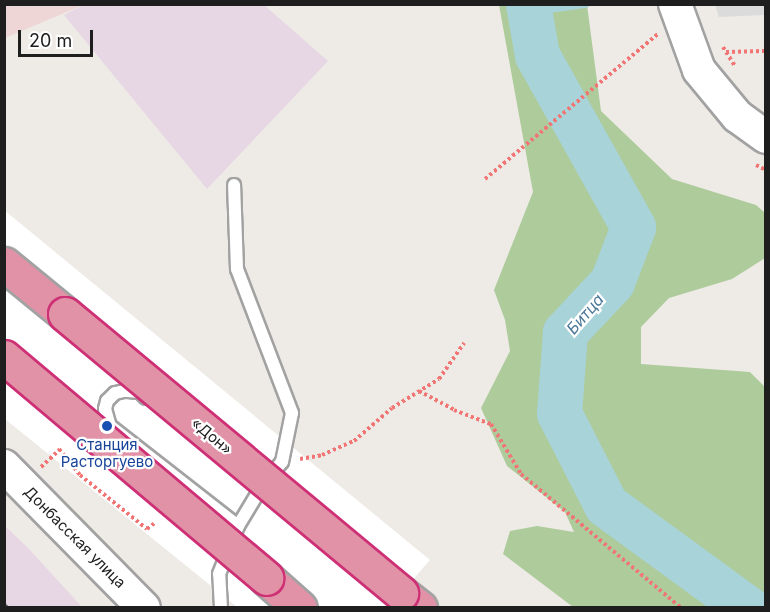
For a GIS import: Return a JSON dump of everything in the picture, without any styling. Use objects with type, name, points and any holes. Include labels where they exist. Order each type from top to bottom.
[{"type":"highway","name":"«Дон»","points":[[4,264],[410,600]]},
{"type":"highway","points":[[4,357],[300,608]]},
{"type":"street","points":[[674,13],[699,70],[737,116],[765,137]]},
{"type":"street","name":"Донбасская улица","points":[[19,470],[144,608]]},
{"type":"lane","points":[[221,608],[219,574],[238,526],[259,491],[282,462],[292,413],[237,269],[234,185]]},
{"type":"lane","points":[[238,526],[110,426],[105,409],[107,401],[115,393],[140,392],[259,491]]},
{"type":"path","points":[[485,179],[590,94],[674,13]]},
{"type":"path","points":[[721,44],[736,68]]},
{"type":"path","points":[[725,52],[765,51]]},
{"type":"path","points":[[282,462],[322,456],[354,441],[392,408],[439,379],[464,343]]},
{"type":"path","points":[[419,392],[454,410],[491,424],[521,474],[681,608]]},
{"type":"path","points":[[19,470],[59,449],[80,475],[147,529],[156,522]]},
{"type":"shaded area","points":[[5,5],[83,5],[5,38]]},
{"type":"shaded area","points":[[83,5],[264,5],[328,61],[207,189],[64,15]]},
{"type":"shaded area","points":[[715,5],[765,5],[765,15],[719,17]]},
{"type":"shaded area","points":[[4,525],[29,549],[82,607],[5,607]]},
{"type":"green space","points":[[499,5],[587,5],[601,111],[672,179],[756,205],[765,213],[765,258],[732,279],[669,298],[641,327],[641,364],[750,372],[765,387],[765,607],[573,607],[503,554],[510,531],[537,526],[574,532],[565,512],[507,466],[481,408],[510,351],[505,320],[494,290],[533,192]]},
{"type":"pier","points":[[4,210],[430,560],[389,607],[237,607],[5,419]]},
{"type":"waterway","name":"Битца","points":[[528,4],[537,55],[633,227],[612,282],[565,332],[559,413],[606,505],[747,608]]},
{"type":"waterway","points":[[530,12],[585,4]]},
{"type":"place","name":"Станция Расторгуево","points":[[107,426]]}]
